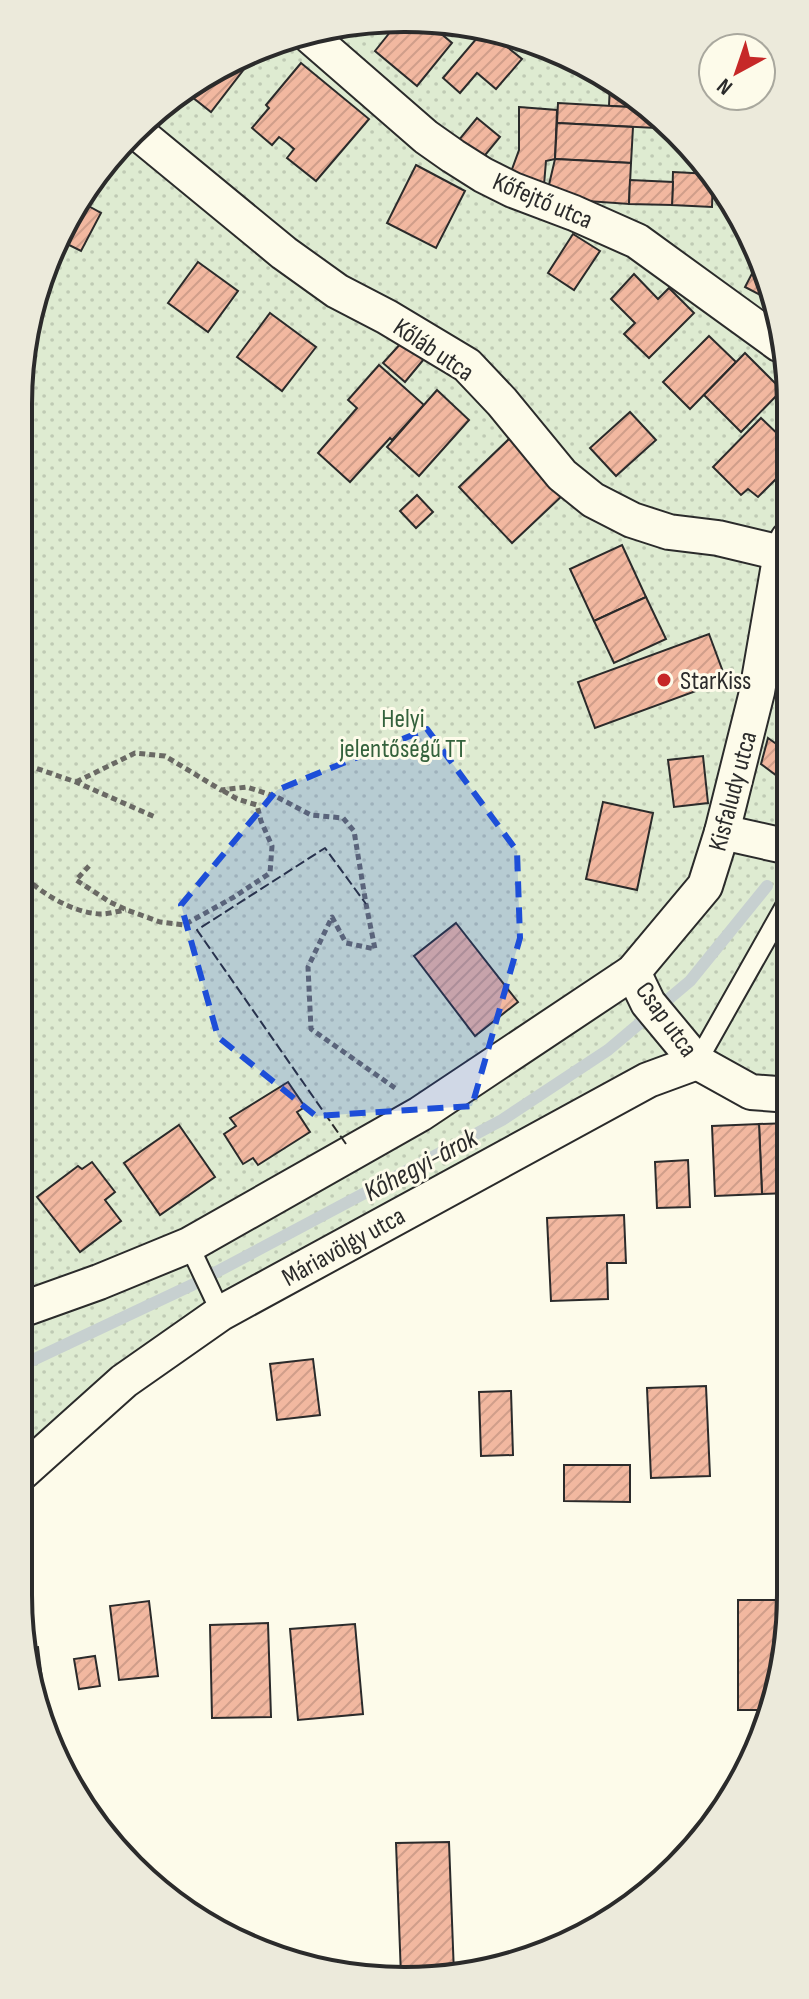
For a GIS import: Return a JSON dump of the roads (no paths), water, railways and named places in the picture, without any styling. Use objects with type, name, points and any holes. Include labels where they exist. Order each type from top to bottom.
[{"type":"street","name":"Kőfejtő utca","points":[[317,43],[426,137],[453,156],[513,190],[637,241],[771,338]]},
{"type":"street","name":"Kőláb utca","points":[[144,138],[284,253],[337,291],[399,323],[467,365],[562,475],[593,500],[632,520],[669,532],[777,545]]},
{"type":"street","name":"Kisfaludy utca","points":[[633,972],[705,886],[722,832],[757,692],[777,584]]},
{"type":"street","points":[[722,832],[777,844]]},
{"type":"street","points":[[32,1306],[99,1282],[194,1258],[420,1114],[633,972]]},
{"type":"street","name":"Csap utca","points":[[633,972],[648,1003],[686,1049],[751,1092],[777,1094]]},
{"type":"street","name":"Máriavölgy utca","points":[[32,1463],[216,1304],[648,1080],[686,1049]]},
{"type":"lane","points":[[686,1049],[777,916]]},
{"type":"lane","points":[[194,1258],[216,1304]]},
{"type":"waterway","name":"Kőhegyi-árok","points":[[32,1360],[192,1285],[502,1120],[608,1050],[690,981],[767,886]]},
{"type":"place","name":"StarKiss","points":[[664,680]]},
{"type":"park label","name":"Helyi jelentőségű TT","points":[[403,733]]}]
